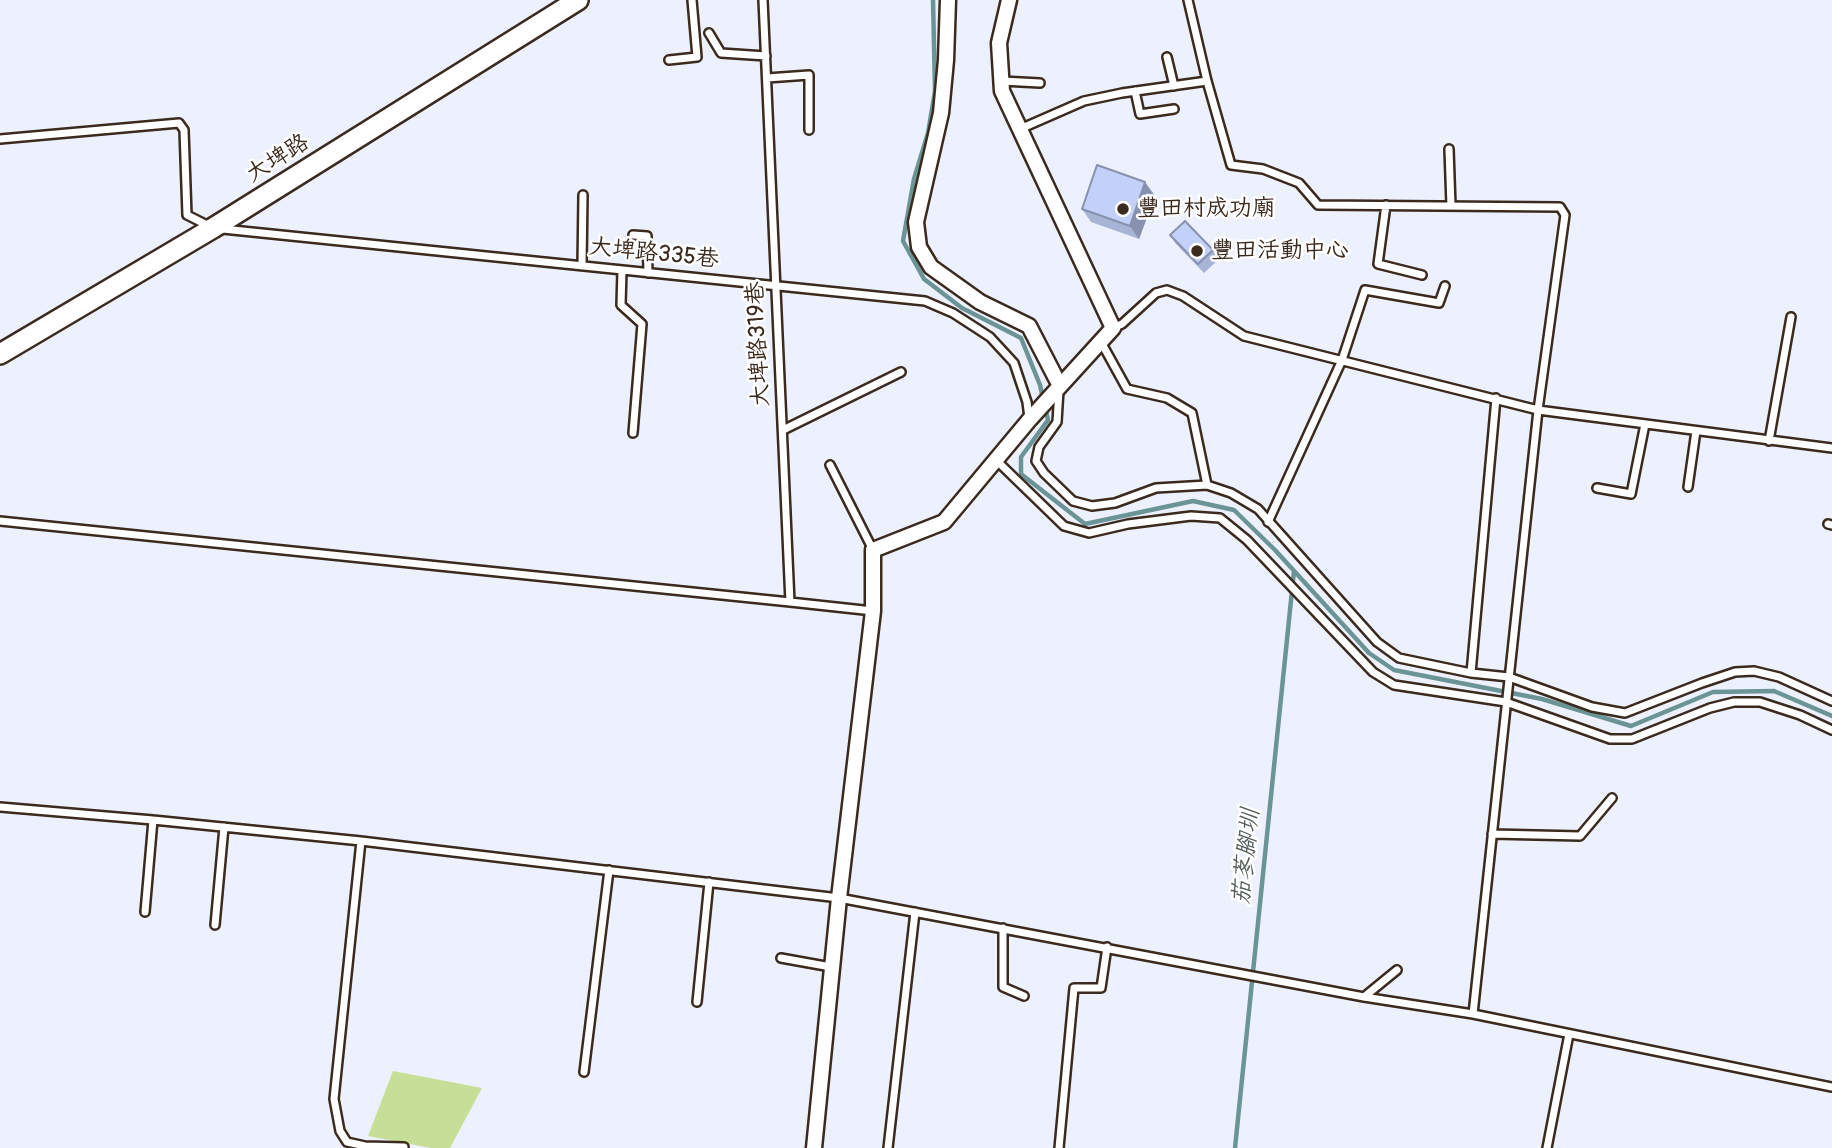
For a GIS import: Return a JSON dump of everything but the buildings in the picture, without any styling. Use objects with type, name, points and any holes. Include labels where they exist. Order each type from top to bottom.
[{"type":"main road","name":"大埤路","points":[[0,354],[213,229],[579,0]]},
{"type":"street","points":[[947,0],[946,60],[941,113],[916,222],[919,247],[931,267],[979,303],[1029,326],[1060,386]]},
{"type":"street","points":[[814,1148],[831,967],[873,611],[873,550],[944,522],[1030,419],[1113,328],[1002,91],[999,43],[1009,0]]},
{"type":"lane","points":[[668,60],[697,57],[692,0]]},
{"type":"lane","name":"大埤路319巷","points":[[764,0],[790,601]]},
{"type":"lane","points":[[1188,0],[1231,165],[1263,169],[1299,183],[1318,205],[1560,207],[1565,215],[1538,410],[1473,1014]]},
{"type":"lane","points":[[709,33],[721,53],[766,57]]},
{"type":"lane","points":[[1167,57],[1174,86]]},
{"type":"lane","points":[[767,78],[809,75],[808,130]]},
{"type":"lane","points":[[1002,81],[1040,83]]},
{"type":"lane","points":[[1020,129],[1084,101],[1207,81]]},
{"type":"lane","points":[[1135,91],[1140,114],[1174,110]]},
{"type":"lane","points":[[0,139],[179,123],[184,130],[187,215],[213,229]]},
{"type":"lane","points":[[1449,149],[1451,206]]},
{"type":"lane","points":[[582,266],[583,194]]},
{"type":"lane","points":[[1386,205],[1378,264],[1422,275]]},
{"type":"lane","name":"大埤路335巷","points":[[213,229],[925,301],[953,313],[990,337],[1014,363],[1030,419]]},
{"type":"lane","points":[[633,235],[647,236],[648,273]]},
{"type":"lane","points":[[622,270],[621,305],[642,324],[633,433]]},
{"type":"lane","points":[[1268,522],[1342,360],[1365,290],[1439,303],[1446,286]]},
{"type":"lane","points":[[1113,328],[1122,324],[1156,293],[1167,290],[1183,296],[1244,336],[1538,410],[1832,448]]},
{"type":"lane","points":[[1769,441],[1791,317]]},
{"type":"lane","points":[[1101,342],[1126,389],[1167,398],[1192,413],[1207,485]]},
{"type":"lane","points":[[783,430],[901,372]]},
{"type":"lane","points":[[1060,386],[1057,422],[1039,447],[1037,461],[1044,473],[1073,501],[1092,506],[1115,503],[1156,488],[1207,485],[1231,493],[1258,509],[1377,642],[1399,658],[1471,673],[1509,677],[1591,707],[1625,713],[1724,676],[1754,671],[1779,677],[1832,701]]},
{"type":"lane","points":[[1471,673],[1496,398]]},
{"type":"lane","points":[[1597,488],[1631,494],[1645,424]]},
{"type":"lane","points":[[1688,487],[1696,431]]},
{"type":"lane","points":[[996,460],[1064,526],[1089,533],[1128,524],[1191,516],[1220,518],[1247,540],[1373,672],[1394,685],[1506,702],[1610,739],[1632,739],[1710,708],[1734,702],[1760,702],[1800,715],[1832,730]]},
{"type":"lane","points":[[830,465],[873,550]]},
{"type":"lane","points":[[0,521],[873,611]]},
{"type":"lane","points":[[1492,834],[1580,836],[1612,798]]},
{"type":"lane","points":[[0,807],[361,841],[839,898],[1364,997],[1473,1014],[1832,1087]]},
{"type":"lane","points":[[145,912],[153,820]]},
{"type":"lane","points":[[215,925],[224,827]]},
{"type":"lane","points":[[361,841],[334,1099],[340,1131],[347,1142],[365,1146],[404,1147]]},
{"type":"lane","points":[[584,1072],[609,870]]},
{"type":"lane","points":[[697,1002],[709,882]]},
{"type":"lane","points":[[888,1148],[915,912]]},
{"type":"lane","points":[[1003,928],[1003,987],[1024,996]]},
{"type":"lane","points":[[1059,1148],[1074,988],[1101,988],[1107,947]]},
{"type":"lane","points":[[781,958],[831,967]]},
{"type":"lane","points":[[1364,997],[1397,970]]},
{"type":"lane","points":[[1547,1148],[1569,1034]]},
{"type":"green space","points":[[393,1071],[482,1088],[450,1148],[431,1148],[368,1136]]},
{"type":"waterway","points":[[933,0],[935,91],[928,133],[914,179],[903,241],[924,279],[962,308],[1021,338],[1043,399]]},
{"type":"waterway","points":[[1045,407],[1048,420],[1021,457],[1021,474],[1085,524],[1193,501],[1234,510],[1275,550],[1369,653],[1394,670],[1542,699],[1631,726],[1713,692],[1774,691],[1832,716]]},
{"type":"waterway","name":"茄苳腳圳","points":[[1235,1148],[1294,571]]},
{"type":"place","name":"豐田村成功廟","points":[[1123,209]]},
{"type":"place","name":"豐田活動中心","points":[[1197,251]]}]
